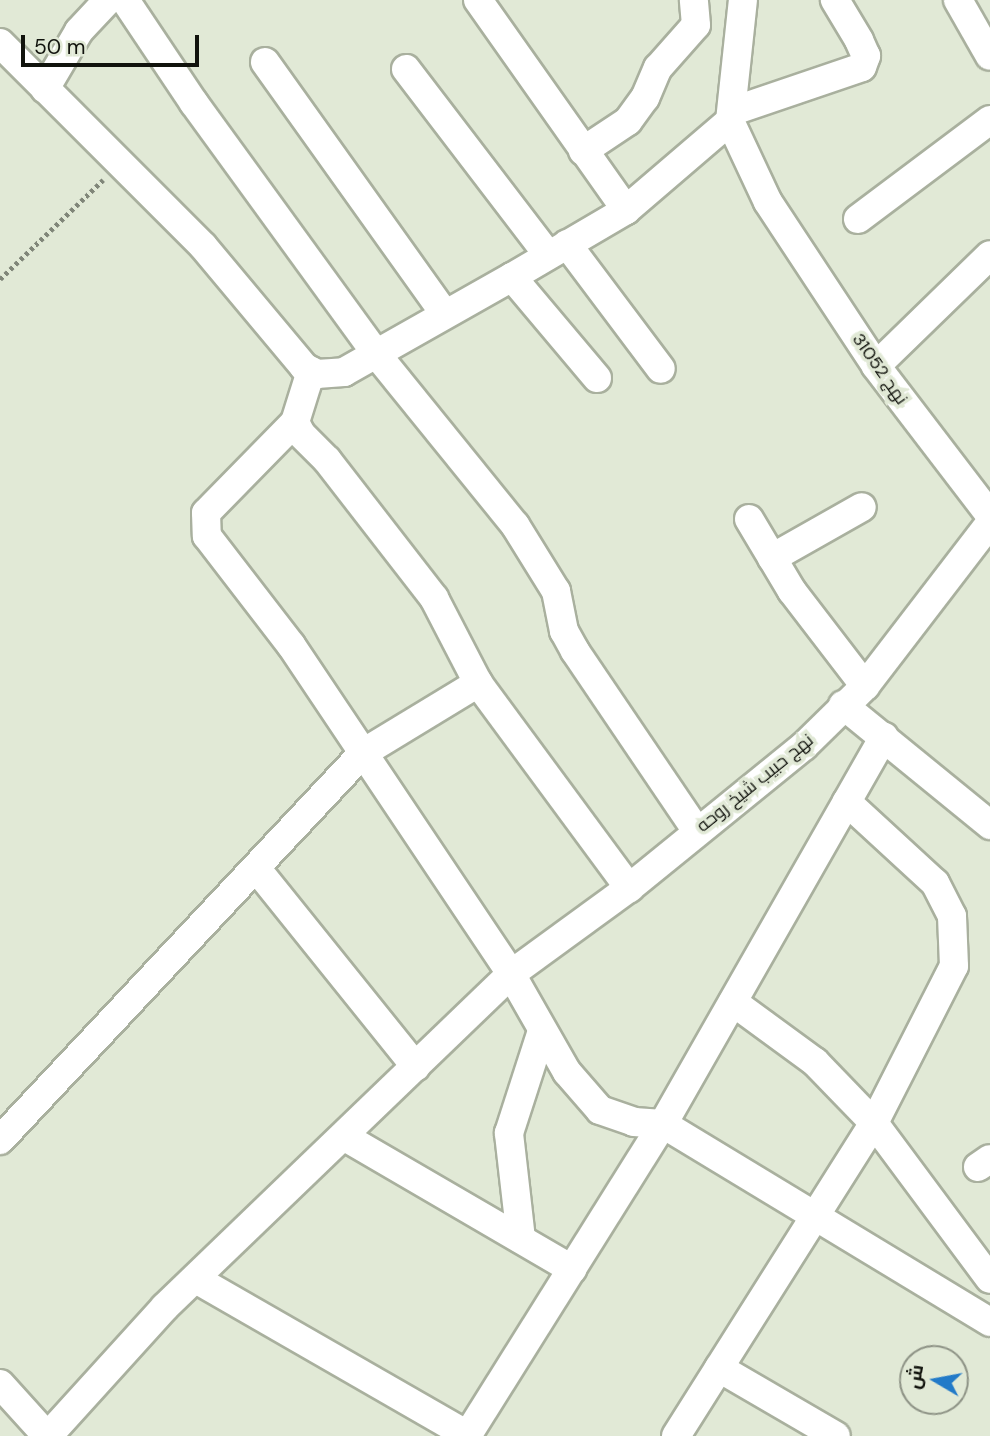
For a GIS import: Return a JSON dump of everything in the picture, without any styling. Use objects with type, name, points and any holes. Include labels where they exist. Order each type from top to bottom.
[{"type":"street","points":[[45,89],[79,31],[108,0]]},
{"type":"street","points":[[125,0],[194,103],[374,351],[536,557],[556,591],[569,641],[697,831]]},
{"type":"street","points":[[478,0],[626,210]]},
{"type":"street","points":[[583,152],[628,121],[645,98],[657,68],[696,25],[694,0]]},
{"type":"street","points":[[732,116],[743,0]]},
{"type":"street","points":[[0,43],[118,166],[203,246],[311,371],[337,375],[443,312],[512,278],[626,210],[732,116],[862,66],[863,48],[835,0]]},
{"type":"street","points":[[958,0],[990,56]]},
{"type":"street","points":[[265,62],[443,312]]},
{"type":"street","points":[[406,69],[660,369]]},
{"type":"street","name":"نهج 31052","points":[[732,116],[768,202],[876,366],[957,477],[990,515]]},
{"type":"street","points":[[858,219],[990,120]]},
{"type":"street","points":[[876,366],[990,255]]},
{"type":"street","points":[[512,278],[597,378]]},
{"type":"street","points":[[311,371],[295,422],[206,513],[204,526],[363,753],[511,975],[542,1031],[600,1110],[634,1122],[663,1124],[990,1322]]},
{"type":"street","points":[[295,422],[434,598],[478,683],[629,888]]},
{"type":"street","points":[[772,558],[862,508]]},
{"type":"street","points":[[748,519],[811,618],[866,686]]},
{"type":"street","name":"نهج حبيب شيخ روحه","points":[[58,1433],[196,1279],[511,975],[629,888],[804,746],[843,705],[866,686],[982,552],[990,523]]},
{"type":"street","points":[[0,1140],[363,753],[478,683]]},
{"type":"street","points":[[843,705],[990,825]]},
{"type":"street","points":[[196,1279],[467,1436],[663,1124],[884,737]]},
{"type":"street","points":[[676,1436],[874,1123],[949,982],[955,934],[935,883],[846,802]]},
{"type":"street","points":[[256,868],[416,1067]]},
{"type":"street","points":[[733,1002],[815,1062],[874,1123],[990,1279]]},
{"type":"street","points":[[521,1239],[509,1133],[542,1031]]},
{"type":"street","points":[[345,1137],[572,1269]]},
{"type":"street","points":[[719,1368],[836,1436]]},
{"type":"street","points":[[0,1384],[58,1433]]},
{"type":"path","points":[[0,279],[118,166]]}]
